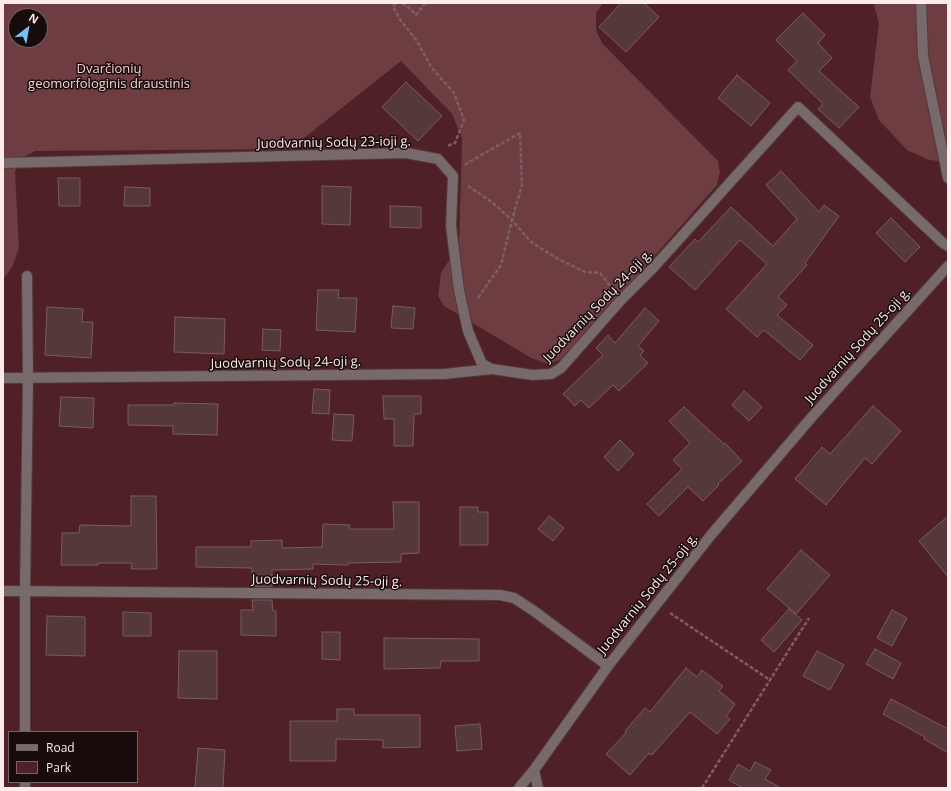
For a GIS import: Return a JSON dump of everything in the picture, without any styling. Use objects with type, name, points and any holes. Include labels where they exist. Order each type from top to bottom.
[{"type":"street","points":[[921,3],[923,56],[948,178]]},
{"type":"street","name":"Juodvarnių Sodų 24-oji g.","points":[[3,378],[444,374],[492,369],[533,375],[550,374],[561,368],[621,300],[659,261],[798,107],[948,246]]},
{"type":"street","name":"Juodvarnių Sodų 23-ioji g.","points":[[3,163],[406,153],[438,159],[453,176]]},
{"type":"street","points":[[453,176],[451,226],[459,290],[468,331],[482,364],[492,369]]},
{"type":"street","name":"Juodvarnių Sodų 25-oji g.","points":[[3,591],[500,595],[514,598],[534,611],[608,666],[711,535],[811,418],[948,266]]},
{"type":"street","points":[[25,731],[24,591],[28,378],[27,276]]},
{"type":"street","points":[[519,788],[534,770],[608,666]]},
{"type":"street","points":[[534,770],[538,788]]},
{"type":"path","points":[[396,3],[394,7],[401,21],[416,41],[431,67],[454,94],[464,120],[455,143],[444,148]]},
{"type":"path","points":[[402,3],[408,6],[416,15],[425,3]]},
{"type":"path","points":[[475,303],[501,265],[512,220],[522,185],[520,133],[469,162],[453,176],[493,203],[512,220],[531,242],[553,256],[585,272],[600,273],[621,300]]},
{"type":"path","points":[[656,604],[770,680]]},
{"type":"path","points":[[702,788],[809,618]]},
{"type":"green space","name":"Dvarčionių geomorfologinis draustinis","points":[[3,3],[948,3],[948,788],[3,788],[3,279],[19,248],[15,171],[22,158],[9,48],[48,48],[48,8],[8,8],[8,44]],"holes":[[[596,14],[596,30],[602,43],[718,161],[720,172],[717,185],[565,358],[548,364],[530,358],[444,306],[438,296],[441,273],[459,244],[462,138],[452,114],[402,61]]]},
{"type":"green space","name":"Dvarčionių geomorfologinis draustinis","points":[[3,3],[603,3],[596,13],[596,30],[602,43],[718,161],[720,172],[717,185],[565,358],[548,364],[531,358],[444,306],[438,296],[441,273],[459,244],[462,138],[452,114],[401,61],[290,149],[35,151],[23,157],[15,171],[19,248],[12,267],[3,279]]},
{"type":"green space","points":[[873,3],[948,3],[948,162],[929,160],[907,150],[879,120],[870,97],[879,23]]},
{"type":"building","points":[[621,3],[644,3],[659,17],[626,52],[599,27]]},
{"type":"building","points":[[803,13],[825,35],[818,43],[832,58],[819,71],[859,107],[839,128],[818,109],[823,104],[788,70],[797,61],[776,40]]},
{"type":"building","points":[[737,75],[770,103],[751,126],[718,98]]},
{"type":"building","points":[[406,82],[442,116],[418,141],[382,107]]},
{"type":"building","points":[[781,171],[819,212],[824,205],[839,216],[805,263],[807,265],[778,297],[787,305],[777,315],[813,345],[800,360],[764,330],[757,337],[726,309],[767,264],[740,240],[695,290],[669,267],[695,239],[698,242],[731,207],[773,246],[797,219],[766,185]]},
{"type":"building","points":[[58,178],[80,178],[80,206],[59,206]]},
{"type":"building","points":[[322,186],[351,187],[350,225],[322,224]]},
{"type":"building","points":[[125,187],[150,188],[150,206],[124,206]]},
{"type":"building","points":[[390,206],[421,207],[421,228],[390,227]]},
{"type":"building","points":[[891,218],[920,247],[905,262],[876,233]]},
{"type":"building","points":[[318,290],[339,290],[338,298],[357,298],[355,332],[316,330]]},
{"type":"building","points":[[393,306],[415,308],[413,329],[391,328]]},
{"type":"building","points":[[47,307],[83,309],[82,322],[93,322],[91,358],[45,355]]},
{"type":"building","points":[[645,308],[659,321],[638,346],[644,351],[640,355],[648,363],[619,391],[613,385],[589,408],[581,400],[575,406],[563,394],[603,355],[596,348],[608,335],[615,343]]},
{"type":"building","points":[[175,317],[225,319],[224,354],[174,352]]},
{"type":"building","points":[[263,329],[281,330],[280,351],[262,350]]},
{"type":"building","points":[[314,389],[330,390],[329,414],[312,413]]},
{"type":"building","points":[[744,391],[762,407],[749,421],[732,405]]},
{"type":"building","points":[[383,396],[421,396],[421,414],[414,414],[413,446],[394,446],[394,419],[384,419]]},
{"type":"building","points":[[61,397],[94,398],[93,428],[59,426]]},
{"type":"building","points":[[174,403],[218,404],[217,435],[173,434],[173,426],[128,425],[128,405],[174,405]]},
{"type":"building","points":[[873,406],[901,431],[872,464],[865,458],[826,505],[795,479],[822,447],[830,454]]},
{"type":"building","points":[[684,407],[724,444],[725,443],[742,461],[703,501],[688,487],[659,516],[647,504],[682,469],[673,460],[690,443],[669,421]]},
{"type":"building","points":[[334,414],[354,415],[352,441],[332,440]]},
{"type":"building","points":[[620,440],[634,454],[618,471],[604,457]]},
{"type":"building","points":[[131,496],[156,496],[157,569],[131,569],[132,563],[61,565],[62,533],[79,533],[80,525],[131,526]]},
{"type":"building","points":[[393,502],[419,502],[419,553],[401,554],[401,562],[348,563],[348,565],[313,564],[313,569],[272,570],[272,587],[252,586],[252,568],[196,567],[196,547],[251,547],[251,541],[282,540],[282,548],[322,547],[323,524],[350,525],[349,529],[394,529]]},
{"type":"building","points":[[460,507],[478,507],[478,512],[488,512],[488,545],[460,545]]},
{"type":"building","points":[[549,516],[564,528],[553,541],[538,529]]},
{"type":"building","points":[[948,516],[948,577],[919,541]]},
{"type":"building","points":[[801,550],[830,575],[796,614],[767,589]]},
{"type":"building","points":[[252,600],[272,600],[273,611],[276,611],[276,636],[241,635],[241,610],[253,610]]},
{"type":"building","points":[[789,609],[802,620],[774,652],[761,640]]},
{"type":"building","points":[[892,610],[907,618],[892,646],[877,638]]},
{"type":"building","points":[[123,612],[151,613],[151,636],[123,636]]},
{"type":"building","points":[[47,616],[85,617],[85,656],[46,655]]},
{"type":"building","points":[[322,632],[340,632],[340,660],[322,659]]},
{"type":"building","points":[[384,638],[479,639],[479,661],[441,661],[440,668],[384,669]]},
{"type":"building","points":[[875,649],[901,663],[893,679],[866,664]]},
{"type":"building","points":[[179,651],[217,651],[217,699],[178,698]]},
{"type":"building","points":[[817,651],[844,665],[830,690],[803,676]]},
{"type":"building","points":[[686,668],[697,677],[702,670],[723,686],[719,691],[735,704],[726,716],[730,719],[717,734],[690,712],[652,755],[649,753],[630,775],[606,754],[626,733],[625,731],[645,708],[650,712]]},
{"type":"building","points":[[891,699],[948,729],[948,753],[924,739],[925,737],[883,714]]},
{"type":"building","points":[[337,709],[354,709],[354,715],[420,715],[420,747],[383,748],[383,740],[336,739],[336,761],[290,761],[290,721],[337,721]]},
{"type":"building","points":[[480,724],[482,749],[457,751],[455,726]]},
{"type":"building","points":[[198,748],[225,750],[223,788],[195,788]]},
{"type":"building","points":[[755,762],[771,770],[765,779],[781,788],[740,788],[741,787],[729,780],[738,764],[750,771]]}]
